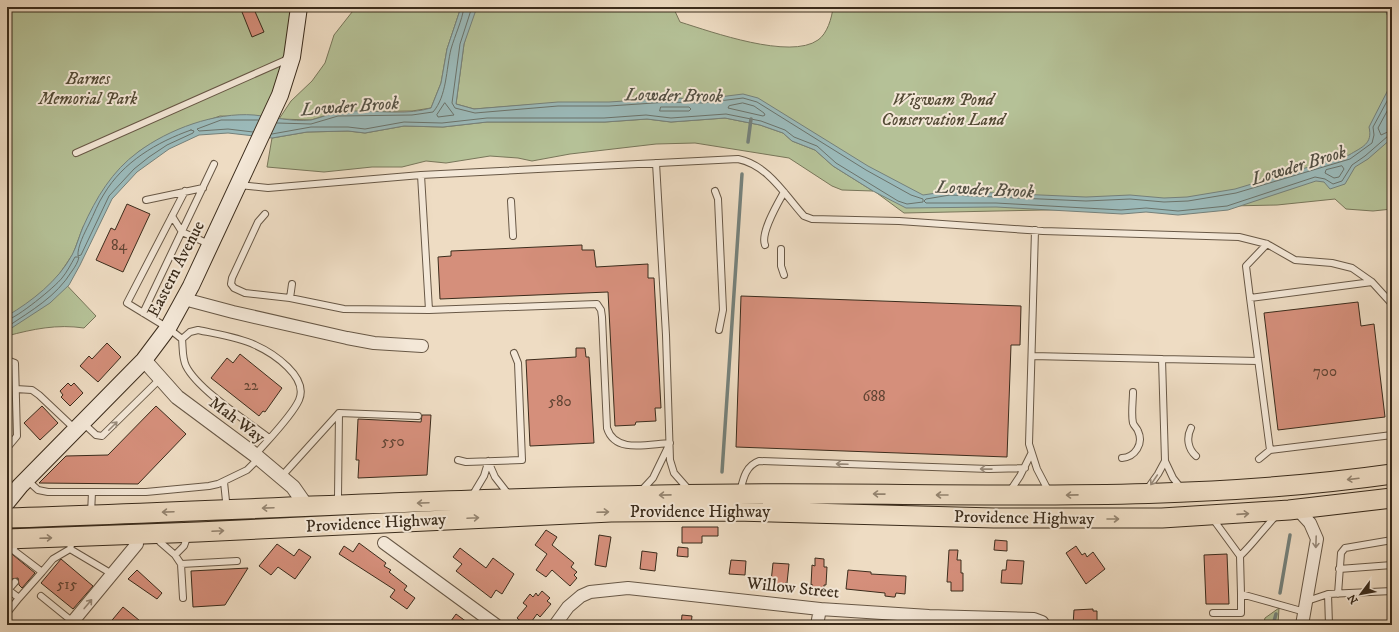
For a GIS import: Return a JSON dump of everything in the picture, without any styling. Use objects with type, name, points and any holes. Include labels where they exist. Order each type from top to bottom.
[{"type":"highway","name":"Providence Highway","points":[[7,518],[637,496],[740,494],[1050,495],[1184,493],[1286,486],[1392,474]]},
{"type":"highway","name":"Providence Highway","points":[[15,549],[189,533],[624,512],[763,511],[1047,519],[1138,519],[1211,516],[1290,510],[1392,498]]},
{"type":"main road","name":"Eastern Avenue","points":[[7,502],[26,480],[144,360],[168,328],[211,244],[256,150],[280,95],[292,58],[299,7]]},
{"type":"street","points":[[184,299],[233,312],[347,338],[374,343],[422,346]]},
{"type":"street","name":"Mah Way","points":[[144,360],[177,397],[257,457],[293,487],[307,507]]},
{"type":"street","points":[[1290,510],[1310,523],[1317,539],[1302,625]]},
{"type":"street","points":[[384,543],[496,625]]},
{"type":"street","points":[[71,623],[137,544]]},
{"type":"street","name":"Willow Street","points":[[555,625],[568,607],[581,596],[590,592],[628,588],[929,620],[1034,619],[1043,623]]},
{"type":"street","points":[[817,625],[820,609]]},
{"type":"lane","points":[[76,153],[292,58]]},
{"type":"lane","points":[[239,185],[268,188],[421,175],[738,159],[746,161],[764,172],[784,192],[804,216],[812,219],[899,221],[1035,230],[1239,237],[1267,244],[1295,260],[1344,265],[1372,282],[1392,304]]},
{"type":"lane","points":[[656,163],[666,335],[670,460],[674,473],[695,495]]},
{"type":"lane","points":[[143,313],[214,164]]},
{"type":"lane","points":[[421,175],[429,310]]},
{"type":"lane","points":[[146,200],[203,188]]},
{"type":"lane","points":[[185,191],[127,303],[168,328],[182,339],[185,364],[196,378],[212,394],[269,438]]},
{"type":"lane","points":[[715,191],[718,199],[723,310],[718,330]]},
{"type":"lane","points":[[765,245],[764,237],[770,219],[784,192]]},
{"type":"lane","points":[[511,201],[513,236]]},
{"type":"lane","points":[[265,214],[258,222],[234,273],[231,284],[234,288],[245,293],[290,298],[344,309],[429,310],[597,304],[601,310],[602,317],[607,428],[609,435],[614,441],[622,445],[670,443]]},
{"type":"lane","points":[[172,216],[182,232],[211,244]]},
{"type":"lane","points":[[1035,230],[1029,444],[1031,454],[1050,495]]},
{"type":"lane","points":[[1267,244],[1246,266],[1270,450]]},
{"type":"lane","points":[[781,248],[781,266],[784,275]]},
{"type":"lane","points":[[1250,298],[1372,282]]},
{"type":"lane","points":[[290,298],[292,284]]},
{"type":"lane","points":[[26,480],[44,492],[160,490],[209,486],[224,482],[247,470],[269,438],[300,399],[300,386],[296,375],[288,367],[256,345],[247,342],[198,330],[190,332],[182,339]]},
{"type":"lane","points":[[458,460],[466,462],[522,460],[518,363],[514,353]]},
{"type":"lane","points":[[1032,356],[1258,361]]},
{"type":"lane","points":[[1162,359],[1165,461],[1173,478],[1184,493]]},
{"type":"lane","points":[[7,360],[15,363],[17,436],[8,445]]},
{"type":"lane","points":[[16,389],[32,390],[79,426],[96,435],[102,436],[160,379]]},
{"type":"lane","points":[[1122,458],[1131,456],[1140,441],[1138,431],[1133,424],[1133,392]]},
{"type":"lane","points":[[339,413],[338,497],[341,506]]},
{"type":"lane","points":[[281,477],[339,413],[418,416]]},
{"type":"lane","points":[[1190,428],[1188,443],[1190,449],[1196,456]]},
{"type":"lane","points":[[1259,459],[1270,450],[1392,435]]},
{"type":"lane","points":[[637,496],[653,478],[670,443]]},
{"type":"lane","points":[[1007,495],[1025,468],[1031,454]]},
{"type":"lane","points":[[488,461],[491,470],[502,488],[519,500]]},
{"type":"lane","points":[[466,502],[477,490],[487,470],[488,461]]},
{"type":"lane","points":[[740,494],[747,472],[753,464],[759,461],[989,469],[1025,468]]},
{"type":"lane","points":[[1139,494],[1152,484],[1165,461]]},
{"type":"lane","points":[[224,482],[226,501],[230,510]]},
{"type":"lane","points":[[91,515],[92,492]]},
{"type":"lane","points":[[1240,556],[1248,549],[1261,530],[1290,510]]},
{"type":"lane","points":[[1211,516],[1240,556],[1241,594],[1241,613],[1213,613]]},
{"type":"lane","points":[[175,555],[184,546],[189,533]]},
{"type":"lane","points":[[1338,594],[1341,553],[1345,548],[1392,540]]},
{"type":"lane","points":[[160,542],[175,555],[181,564],[184,598]]},
{"type":"lane","points":[[7,613],[53,559],[71,543],[112,574]]},
{"type":"lane","points":[[15,549],[29,566],[42,572]]},
{"type":"lane","points":[[181,564],[237,561]]},
{"type":"lane","points":[[1339,569],[1392,565]]},
{"type":"lane","points":[[15,582],[8,589],[19,598]]},
{"type":"lane","points":[[1241,594],[1306,606],[1328,594],[1392,591]]},
{"type":"lane","points":[[1328,594],[1329,625]]},
{"type":"lane","points":[[41,596],[71,623]]},
{"type":"green space","name":"Barnes Memorial Park","points":[[7,7],[299,7],[270,118],[220,116],[180,130],[158,140],[138,152],[83,227],[73,254],[58,276],[96,316],[84,328],[45,328],[7,336]]},
{"type":"green space","points":[[356,7],[461,7],[447,49],[441,83],[431,108],[412,111],[337,112],[311,120],[279,119],[291,101],[312,81],[325,63],[334,35]]},
{"type":"green space","name":"Wigwam Pond Conservation Land","points":[[474,7],[673,7],[680,22],[750,42],[770,46],[789,47],[805,45],[818,40],[824,34],[832,16],[833,7],[1392,7],[1392,209],[1373,211],[1346,209],[1335,199],[1277,205],[904,213],[763,109],[527,105],[474,109],[456,104],[464,44]]},
{"type":"green space","points":[[725,118],[760,125],[783,133],[792,141],[815,150],[833,166],[873,191],[842,190],[832,186],[789,158],[695,143],[656,144],[570,154],[532,161],[518,158],[490,156],[446,163],[426,161],[402,167],[372,167],[324,172],[267,167],[272,138],[307,132],[348,131],[365,133],[404,126],[443,127],[487,122],[605,122],[647,119],[671,122]]},
{"type":"green space","points":[[1279,608],[1278,625],[1263,625],[1265,618]]},
{"type":"water","points":[[461,7],[477,7],[464,44],[456,104],[474,109],[558,102],[609,102],[669,98],[703,99],[743,94],[758,98],[868,166],[923,195],[950,191],[1086,197],[1130,195],[1164,198],[1187,197],[1235,189],[1349,155],[1362,147],[1368,141],[1370,133],[1369,127],[1392,82],[1392,138],[1368,159],[1355,167],[1345,184],[1330,189],[1324,182],[1316,181],[1228,210],[1178,215],[1146,212],[1122,214],[996,207],[906,208],[873,191],[833,166],[815,150],[792,141],[783,133],[760,125],[725,118],[671,122],[647,119],[605,122],[487,122],[443,127],[404,126],[365,133],[348,131],[307,132],[272,138],[228,133],[199,135],[169,149],[137,172],[112,199],[69,285],[50,303],[7,331],[7,316],[26,304],[52,282],[72,255],[83,227],[99,196],[120,168],[138,152],[178,129],[208,119],[224,116],[254,115],[290,120],[311,120],[340,112],[404,112],[431,108],[441,83],[447,49]]},
{"type":"water","points":[[1384,7],[1392,7],[1392,60],[1391,24]]},
{"type":"building","points":[[240,7],[253,7],[264,32],[252,37]]},
{"type":"building","points":[[127,204],[150,214],[123,272],[96,260],[111,228],[115,230]]},
{"type":"building","points":[[582,245],[582,250],[594,250],[596,267],[648,264],[648,278],[654,278],[661,408],[655,408],[656,421],[636,422],[635,425],[615,426],[608,292],[440,299],[438,257],[451,256],[451,251]]},
{"type":"building","points":[[741,296],[1021,306],[1020,345],[1011,345],[1007,457],[736,447]]},
{"type":"building","points":[[1358,302],[1361,326],[1374,324],[1385,417],[1278,430],[1264,313]]},
{"type":"building","points":[[107,343],[121,357],[98,382],[80,366],[89,356],[92,359]]},
{"type":"building","points":[[576,348],[585,348],[586,357],[589,357],[594,443],[530,446],[526,360],[576,357]]},
{"type":"building","points":[[240,354],[282,388],[265,412],[263,411],[259,416],[211,378],[227,358],[233,363]]},
{"type":"building","points":[[68,383],[71,386],[74,383],[83,393],[70,406],[61,397],[63,395],[60,391]]},
{"type":"building","points":[[42,406],[58,423],[40,440],[24,423]]},
{"type":"building","points":[[156,406],[186,434],[138,484],[39,483],[66,456],[108,455]]},
{"type":"building","points":[[422,415],[431,415],[427,475],[358,478],[359,460],[356,460],[358,419],[421,422]]},
{"type":"building","points":[[682,527],[718,527],[718,536],[702,536],[702,543],[682,543]]},
{"type":"building","points":[[546,530],[557,537],[552,545],[574,563],[571,567],[577,572],[574,575],[577,578],[570,586],[552,570],[546,577],[536,570],[547,554],[535,545]]},
{"type":"building","points":[[599,535],[611,537],[606,567],[595,565]]},
{"type":"building","points":[[995,540],[1007,541],[1007,551],[994,550]]},
{"type":"building","points":[[359,543],[386,563],[384,566],[391,570],[389,572],[407,586],[404,590],[415,598],[407,609],[390,597],[395,590],[339,554],[344,546],[353,552]]},
{"type":"building","points":[[277,544],[294,556],[299,549],[311,557],[295,579],[278,567],[271,575],[259,566]]},
{"type":"building","points":[[1076,546],[1082,555],[1085,553],[1087,557],[1093,552],[1105,569],[1086,584],[1066,553]]},
{"type":"building","points":[[678,547],[688,548],[688,557],[677,556]]},
{"type":"building","points":[[460,548],[486,568],[493,558],[514,574],[502,594],[496,590],[491,598],[456,571],[462,564],[453,557]]},
{"type":"building","points":[[7,550],[35,573],[22,588],[19,585],[18,578],[12,579],[7,575]]},
{"type":"building","points":[[949,550],[958,550],[957,560],[961,560],[963,591],[951,591],[951,582],[947,582]]},
{"type":"building","points":[[642,551],[657,553],[655,571],[640,569]]},
{"type":"building","points":[[1227,554],[1229,604],[1206,604],[1204,555]]},
{"type":"building","points":[[815,558],[824,559],[824,567],[827,567],[826,585],[824,585],[824,589],[812,588],[812,584],[811,585],[812,565],[815,566]]},
{"type":"building","points":[[61,559],[93,586],[73,609],[41,583]]},
{"type":"building","points":[[731,560],[746,561],[745,575],[729,574]]},
{"type":"building","points":[[1007,560],[1024,561],[1022,584],[1001,583],[1002,570],[1006,570]]},
{"type":"building","points":[[773,563],[789,564],[787,583],[785,583],[784,587],[773,586],[773,582],[771,582]]},
{"type":"building","points":[[248,568],[225,605],[193,607],[191,571]]},
{"type":"building","points":[[137,570],[162,593],[157,599],[128,579]]},
{"type":"building","points":[[848,570],[871,572],[871,574],[906,576],[905,594],[896,593],[895,597],[893,597],[885,596],[885,593],[846,589]]},
{"type":"building","points":[[542,591],[550,598],[547,601],[551,604],[540,617],[537,614],[529,625],[525,625],[517,618],[527,606],[523,603],[530,594],[533,597],[536,593],[538,596]]},
{"type":"building","points":[[123,607],[145,625],[108,625]]},
{"type":"building","points":[[1093,609],[1093,611],[1097,611],[1097,621],[1093,621],[1093,625],[1073,625],[1074,610]]},
{"type":"building","points":[[456,614],[471,625],[448,625]]},
{"type":"building","points":[[682,615],[692,616],[691,625],[681,625]]},
{"type":"waterway","points":[[748,142],[751,119]]},
{"type":"waterway","points":[[722,472],[742,174]]},
{"type":"waterway","name":"Lowder Brook","points":[[1280,593],[1290,535]]},
{"type":"waterway","name":"Lowder Brook","points":[[1273,625],[1276,614]]}]
